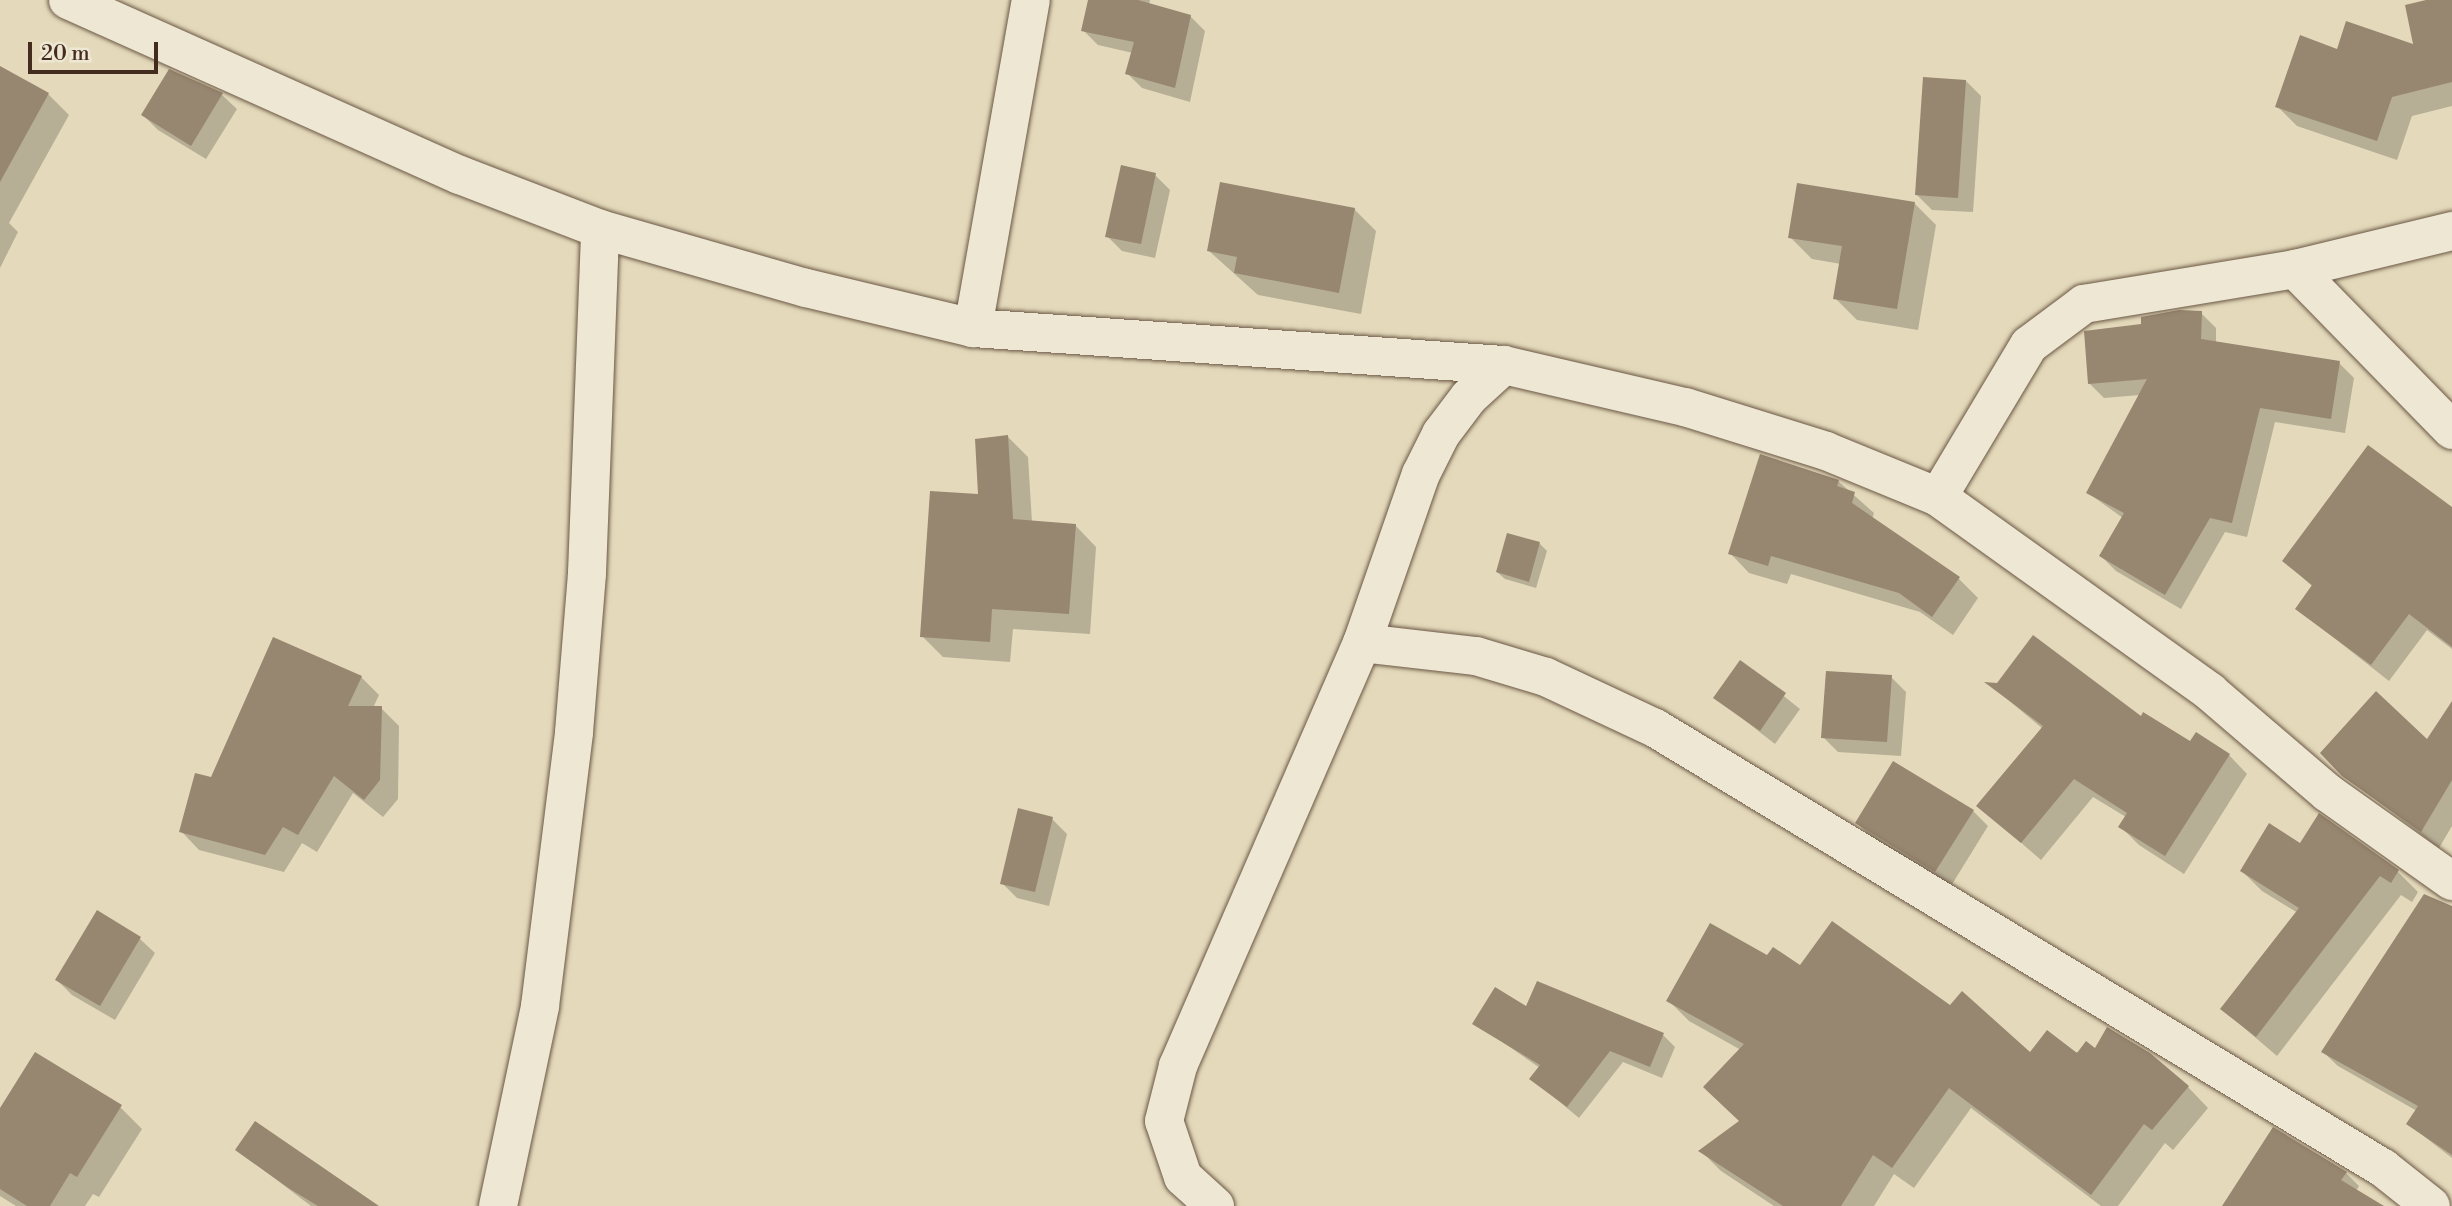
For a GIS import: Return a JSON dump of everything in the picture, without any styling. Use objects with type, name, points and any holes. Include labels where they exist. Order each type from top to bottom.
[{"type":"street","points":[[68,0],[448,170],[600,229],[806,288],[973,328],[1504,365],[1685,407],[1826,451],[1938,497],[2210,692],[2329,793],[2452,881]]},
{"type":"street","points":[[973,328],[1031,0]]},
{"type":"street","points":[[498,1206],[540,1006],[574,732],[587,573],[600,229]]},
{"type":"street","points":[[1938,497],[2029,345],[2084,304],[2295,269],[2452,231]]},
{"type":"street","points":[[2295,269],[2452,430]]},
{"type":"street","points":[[1215,1206],[1183,1177],[1164,1121],[1178,1066],[1362,643],[1421,474],[1441,434],[1469,397],[1504,365]]},
{"type":"street","points":[[1362,643],[1476,656],[1546,677],[1655,728],[2383,1168],[2431,1206]]},
{"type":"building","points":[[1088,0],[1138,0],[1191,15],[1175,88],[1125,74],[1134,42],[1081,31]]},
{"type":"building","points":[[2426,0],[2452,0],[2452,82],[2392,97],[2377,141],[2275,107],[2300,35],[2337,49],[2346,21],[2413,44],[2405,5]]},
{"type":"building","points":[[0,66],[49,93],[0,182]]},
{"type":"building","points":[[169,69],[223,93],[191,146],[141,115]]},
{"type":"building","points":[[1923,77],[1966,80],[1958,198],[1915,195]]},
{"type":"building","points":[[1121,165],[1156,173],[1141,244],[1105,237]]},
{"type":"building","points":[[1220,182],[1355,208],[1339,293],[1234,273],[1237,257],[1207,251]]},
{"type":"building","points":[[1797,183],[1915,202],[1897,309],[1833,299],[1842,246],[1788,238]]},
{"type":"building","points":[[2179,310],[2202,311],[2201,339],[2340,361],[2331,419],[2260,408],[2232,523],[2210,518],[2165,595],[2099,556],[2124,513],[2086,493],[2147,379],[2088,384],[2084,331],[2141,324],[2141,317]]},
{"type":"building","points":[[1008,435],[1013,519],[1076,524],[1069,614],[992,609],[990,642],[920,637],[930,491],[978,494],[975,439]]},
{"type":"building","points":[[2368,445],[2452,507],[2452,647],[2409,614],[2371,665],[2295,609],[2312,585],[2282,561]]},
{"type":"building","points":[[1760,454],[1839,480],[1837,486],[1855,492],[1852,503],[1960,577],[1932,617],[1899,593],[1771,556],[1768,566],[1728,554]]},
{"type":"building","points":[[1507,533],[1540,542],[1529,582],[1496,572]]},
{"type":"building","points":[[2033,635],[2141,716],[2143,712],[2190,741],[2196,732],[2230,754],[2165,856],[2118,827],[2127,813],[2074,779],[2021,843],[1976,806],[2043,726],[1984,682],[1997,683]]},
{"type":"building","points":[[273,637],[362,676],[348,706],[382,706],[380,780],[364,800],[334,776],[298,835],[283,827],[265,855],[179,832],[195,773],[211,777]]},
{"type":"building","points":[[1740,660],[1786,693],[1760,731],[1713,698]]},
{"type":"building","points":[[1826,671],[1892,675],[1887,742],[1821,738]]},
{"type":"building","points":[[2376,691],[2427,739],[2452,701],[2452,780],[2421,832],[2342,776],[2320,753]]},
{"type":"building","points":[[1893,761],[1974,810],[1935,872],[1855,823]]},
{"type":"building","points":[[1018,808],[1053,817],[1035,892],[1000,884]]},
{"type":"building","points":[[2319,813],[2399,870],[2391,883],[2380,876],[2256,1037],[2220,1009],[2299,908],[2240,871],[2269,823],[2300,843]]},
{"type":"building","points":[[2424,894],[2452,906],[2452,1155],[2406,1124],[2418,1106],[2321,1052]]},
{"type":"building","points":[[97,910],[141,937],[100,1006],[55,980]]},
{"type":"building","points":[[1832,921],[1950,1005],[1962,991],[2030,1052],[2047,1030],[2077,1053],[2086,1041],[2095,1048],[2107,1027],[2150,1053],[2189,1086],[2152,1130],[2144,1124],[2091,1195],[1949,1088],[1892,1168],[1873,1155],[1841,1206],[1783,1206],[1698,1151],[1739,1121],[1703,1087],[1744,1044],[1666,1001],[1710,923],[1767,955],[1773,947],[1800,965]]},
{"type":"building","points":[[1537,981],[1664,1033],[1650,1067],[1610,1051],[1567,1107],[1529,1079],[1540,1065],[1472,1024],[1495,987],[1526,1006]]},
{"type":"building","points":[[35,1052],[122,1105],[77,1177],[70,1173],[50,1206],[27,1206],[0,1189],[0,1108]]},
{"type":"building","points":[[255,1121],[379,1206],[318,1206],[290,1189],[235,1150]]},
{"type":"building","points":[[2273,1127],[2347,1172],[2341,1180],[2384,1206],[2222,1206]]}]
